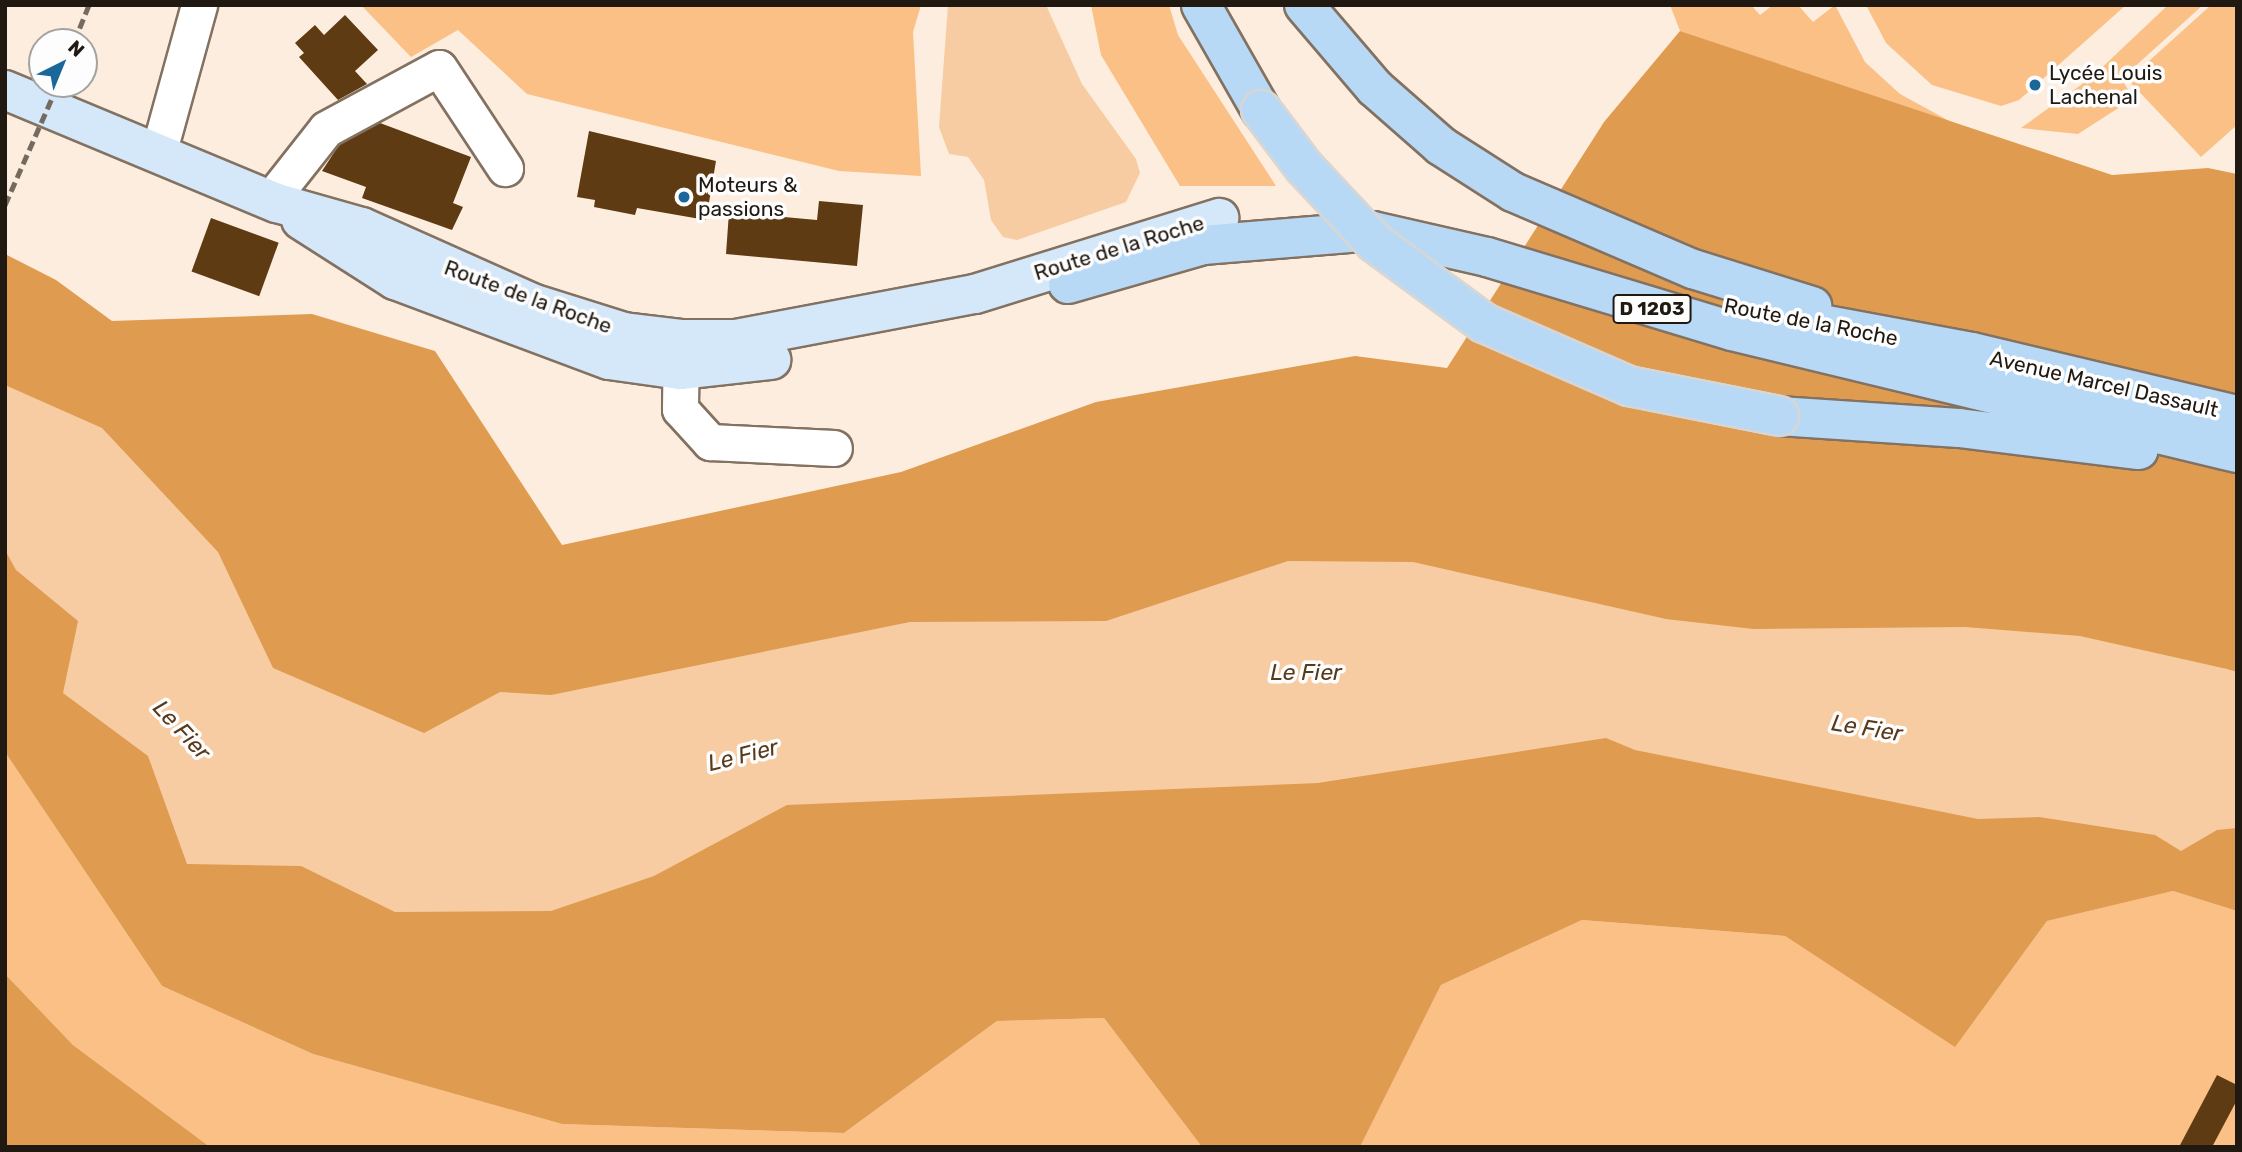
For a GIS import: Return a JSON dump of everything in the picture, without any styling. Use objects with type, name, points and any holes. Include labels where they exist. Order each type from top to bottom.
[{"type":"highway","points":[[1201,5],[1261,110],[1351,220],[1402,267],[1484,323],[1629,386],[1779,416],[2035,435],[2237,466]]},
{"type":"highway","name":"D 1203","points":[[1304,5],[1374,88],[1440,146],[1514,192],[1693,269],[1972,352]]},
{"type":"highway","name":"Route de la Roche","points":[[1219,218],[1309,206],[1432,218],[1503,234],[1702,301],[1972,352]]},
{"type":"highway","name":"Route de la Roche","points":[[1068,284],[1203,245],[1373,231],[1487,257],[1732,331],[2237,453]]},
{"type":"highway","name":"Avenue Marcel Dassault","points":[[1972,352],[2237,415]]},
{"type":"main road","name":"Route de la Roche","points":[[5,90],[274,202],[395,280],[609,360],[681,355],[736,339],[975,294],[1219,218]]},
{"type":"main road","name":"D 1203","points":[[681,355],[866,343],[1068,284]]},
{"type":"lane","points":[[158,154],[199,5]]},
{"type":"lane","points":[[274,202],[326,130],[439,68],[505,168]]},
{"type":"lane","points":[[681,355],[680,409],[710,442],[834,448]]},
{"type":"shaded area","points":[[361,5],[921,5],[913,32],[921,176],[839,171],[527,94],[458,30],[411,57]]},
{"type":"shaded area","points":[[1091,5],[1169,5],[1178,35],[1276,186],[1180,186],[1101,55]]},
{"type":"shaded area","points":[[1670,5],[1751,5],[1760,15],[1773,5],[1798,5],[1813,22],[1835,5],[1865,62],[1900,94],[1953,123],[1680,31]]},
{"type":"shaded area","points":[[1866,5],[2126,5],[2019,100],[2001,106],[1932,85],[1886,43]]},
{"type":"shaded area","points":[[2168,5],[2203,5],[2121,79],[2134,98],[2078,134],[2021,128],[2092,77]]},
{"type":"shaded area","points":[[2211,5],[2237,5],[2237,125],[2201,157],[2128,80]]},
{"type":"shaded area","points":[[1680,31],[2112,175],[2208,168],[2237,174],[2237,911],[2173,891],[2047,921],[1955,1047],[1785,936],[1582,920],[1441,985],[1360,1147],[1202,1147],[1104,1018],[997,1021],[844,1133],[562,1124],[313,1054],[162,986],[5,752],[5,254],[56,280],[112,321],[312,314],[435,351],[562,545],[901,472],[1096,402],[1355,356],[1447,368],[1604,122]]},
{"type":"shaded area","points":[[5,752],[162,986],[313,1054],[562,1124],[844,1133],[997,1021],[1104,1018],[1202,1147],[210,1147],[73,1045],[5,974]]},
{"type":"shaded area","points":[[2173,891],[2237,911],[2237,1147],[1360,1147],[1441,985],[1582,920],[1785,936],[1955,1046],[2047,921]]},
{"type":"shaded area","points":[[5,974],[73,1045],[210,1147],[5,1147]]},
{"type":"water","points":[[948,5],[1046,5],[1082,84],[1136,159],[1140,173],[1126,202],[1017,240],[1003,237],[991,220],[984,180],[968,157],[949,154],[939,127]]},
{"type":"water","name":"Le Fier","points":[[5,385],[102,428],[218,552],[273,668],[424,733],[500,692],[551,695],[910,622],[1106,621],[1288,561],[1413,562],[1666,619],[1753,629],[1965,627],[2080,636],[2237,672],[2237,828],[2217,830],[2181,851],[2155,835],[2039,817],[1978,819],[1635,750],[1606,738],[1318,783],[787,805],[654,876],[551,911],[395,912],[301,866],[187,864],[148,756],[63,693],[78,621],[16,570],[5,550]]},
{"type":"building","points":[[345,15],[378,50],[355,71],[367,84],[338,100],[299,57],[304,53],[295,43],[315,25],[324,35]]},
{"type":"building","points":[[380,123],[471,157],[453,203],[463,207],[452,230],[362,198],[366,187],[322,171],[339,145]]},
{"type":"building","points":[[589,131],[716,161],[706,220],[637,208],[635,215],[594,207],[595,200],[577,197]]},
{"type":"building","points":[[819,201],[863,205],[857,266],[726,254],[729,212],[817,220]]},
{"type":"building","points":[[211,218],[279,243],[259,296],[192,272]]},
{"type":"building","points":[[2217,1075],[2237,1085],[2237,1100],[2212,1147],[2179,1147]]},
{"type":"railway","points":[[80,28],[89,5]]},
{"type":"railway","points":[[5,205],[52,98]]},
{"type":"place","name":"Lycée Louis Lachenal","points":[[2035,85]]},
{"type":"place","name":"Moteurs & passions","points":[[684,197]]}]
